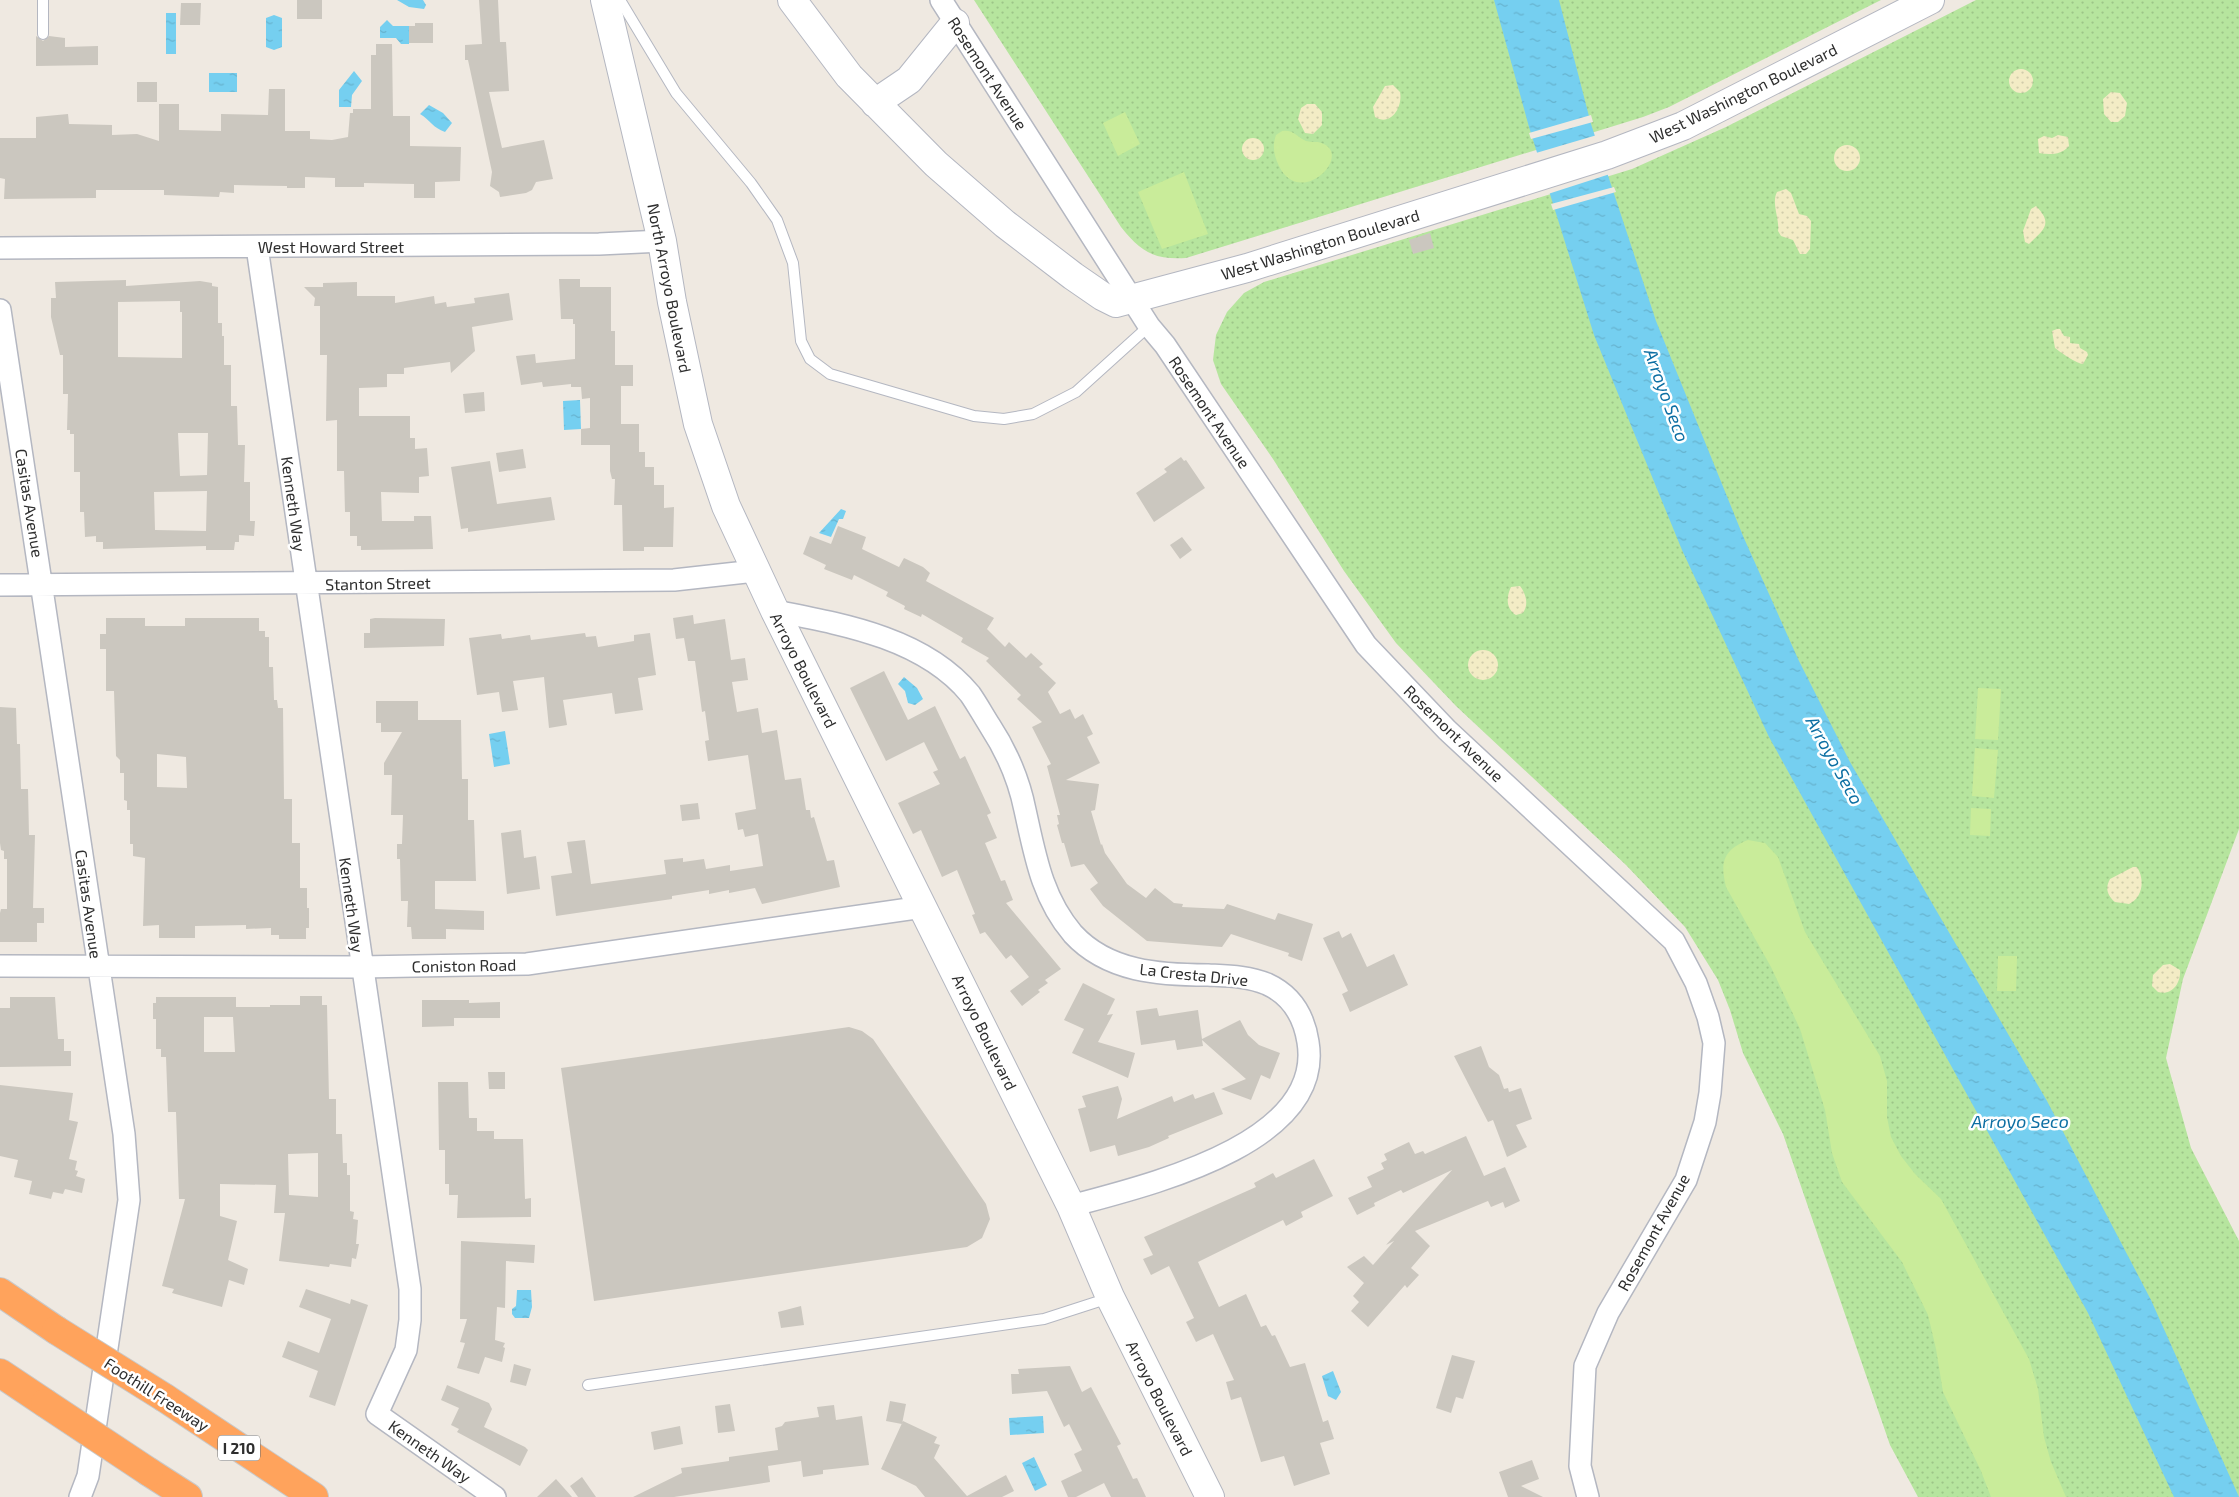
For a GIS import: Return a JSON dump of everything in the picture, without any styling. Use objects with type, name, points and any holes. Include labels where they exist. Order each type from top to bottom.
[{"type":"highway","name":"Foothill Freeway","points":[[0,1292],[314,1497]]},
{"type":"highway","points":[[0,1373],[188,1497]]},
{"type":"street","name":"North Arroyo Boulevard","points":[[605,0],[662,241],[672,302],[698,424],[726,506],[755,571]]},
{"type":"street","name":"West Washington Boulevard","points":[[792,0],[849,76],[936,164],[1005,224],[1073,276],[1102,296],[1116,303],[1247,268],[1607,156],[1683,126],[1930,0]]},
{"type":"street","name":"Rosemont Avenue","points":[[941,0],[1149,326],[1170,354],[1366,645],[1447,730],[1674,942],[1696,983],[1708,1017],[1714,1043],[1710,1093],[1704,1122],[1686,1180],[1608,1313],[1585,1366],[1580,1466],[1588,1497]]},
{"type":"street","points":[[875,102],[909,80],[955,23]]},
{"type":"street","name":"West Howard Street","points":[[0,248],[599,244],[662,241]]},
{"type":"street","name":"Kenneth Way","points":[[257,247],[361,967],[410,1289],[410,1320],[406,1350],[377,1414],[495,1497]]},
{"type":"street","name":"Casitas Avenue","points":[[0,310],[43,585],[124,1134],[130,1200],[88,1476],[80,1497]]},
{"type":"street","name":"Stanton Street","points":[[0,585],[674,580],[755,571]]},
{"type":"street","name":"Arroyo Boulevard","points":[[755,571],[1072,1206],[1110,1297],[1210,1497]]},
{"type":"street","name":"La Cresta Drive","points":[[775,611],[868,632],[912,650],[945,670],[970,694],[1012,765],[1025,808],[1032,847],[1048,897],[1061,919],[1076,936],[1096,953],[1122,965],[1150,972],[1237,976],[1265,983],[1284,994],[1298,1009],[1306,1030],[1309,1046],[1308,1074],[1300,1092],[1262,1133],[1231,1152],[1196,1168],[1072,1206]]},
{"type":"street","name":"Coniston Road","points":[[0,966],[361,967],[527,964],[923,907]]},
{"type":"lane","points":[[43,0],[43,34]]},
{"type":"lane","points":[[620,0],[676,93],[751,183],[777,220],[793,263],[801,341],[810,359],[830,374],[974,416],[1004,419],[1034,414],[1076,392],[1149,326]]},
{"type":"lane","points":[[588,1385],[1044,1319],[1110,1297]]},
{"type":"green space","points":[[974,0],[1881,0],[1669,107],[1643,117],[1186,258],[1165,258],[1149,253],[1135,243],[1121,227]]},
{"type":"green space","points":[[1976,0],[2239,0],[2239,829],[2183,979],[2166,1058],[2191,1148],[2239,1241],[2239,1497],[1918,1497],[1890,1445],[1783,1134],[1743,1053],[1730,1010],[1718,980],[1685,927],[1626,865],[1456,706],[1396,643],[1344,571],[1273,459],[1221,384],[1213,360],[1216,335],[1227,312],[1244,293],[1264,282],[1632,169],[1726,127]]},
{"type":"green space","points":[[1125,112],[1140,144],[1118,156],[1103,123]]},
{"type":"green space","points":[[1282,131],[1289,131],[1306,141],[1318,142],[1329,147],[1332,156],[1329,165],[1322,174],[1312,181],[1300,182],[1289,178],[1279,166],[1274,151],[1276,135]]},
{"type":"green space","points":[[1184,172],[1208,234],[1162,249],[1138,192]]},
{"type":"green space","points":[[1978,688],[2001,689],[1998,740],[1975,739]]},
{"type":"green space","points":[[1975,748],[1998,750],[1994,798],[1972,796]]},
{"type":"green space","points":[[1971,808],[1991,809],[1990,836],[1970,835]]},
{"type":"green space","points":[[1748,840],[1765,843],[1778,857],[1805,932],[1880,1056],[1887,1081],[1887,1117],[1891,1137],[1901,1156],[1915,1174],[1941,1199],[2029,1359],[2038,1389],[2044,1437],[2051,1462],[2066,1497],[1991,1497],[1981,1471],[1943,1392],[1928,1315],[1902,1262],[1842,1182],[1832,1153],[1825,1110],[1800,1029],[1771,967],[1726,887],[1723,871],[1725,858],[1733,848]]},
{"type":"green space","points":[[1998,956],[2017,956],[2016,991],[1997,991]]},
{"type":"sand","points":[[2021,69],[2029,73],[2033,81],[2029,89],[2021,93],[2013,89],[2009,81],[2013,73]]},
{"type":"sand","points":[[1393,85],[1400,92],[1398,109],[1395,114],[1386,119],[1375,117],[1373,107],[1385,86]]},
{"type":"sand","points":[[2111,92],[2120,93],[2127,103],[2125,116],[2118,122],[2111,122],[2104,114],[2103,99]]},
{"type":"sand","points":[[1307,104],[1315,104],[1322,112],[1322,125],[1313,134],[1305,133],[1298,119],[1301,108]]},
{"type":"sand","points":[[2058,135],[2068,137],[2069,146],[2066,149],[2055,154],[2039,153],[2038,139],[2044,136],[2052,138]]},
{"type":"sand","points":[[1253,138],[1261,141],[1264,149],[1261,157],[1253,160],[1245,157],[1242,149],[1245,141]]},
{"type":"sand","points":[[1847,145],[1856,149],[1860,158],[1856,167],[1847,171],[1838,167],[1834,158],[1838,149]]},
{"type":"sand","points":[[1786,189],[1791,193],[1799,214],[1807,216],[1811,221],[1810,249],[1806,254],[1800,254],[1793,240],[1781,236],[1778,231],[1775,196],[1777,192]]},
{"type":"sand","points":[[2036,206],[2044,218],[2045,226],[2029,244],[2025,242],[2023,231],[2031,209]]},
{"type":"sand","points":[[2060,329],[2064,336],[2070,337],[2070,343],[2079,344],[2080,348],[2087,352],[2088,355],[2083,364],[2055,348],[2052,331]]},
{"type":"sand","points":[[1520,586],[1524,592],[1526,606],[1523,613],[1516,615],[1510,610],[1508,595],[1511,587]]},
{"type":"sand","points":[[1483,650],[1494,654],[1498,665],[1494,676],[1483,680],[1472,676],[1468,665],[1472,654]]},
{"type":"sand","points":[[2133,867],[2137,867],[2140,872],[2142,882],[2140,893],[2129,904],[2115,902],[2110,897],[2108,891],[2110,879]]},
{"type":"sand","points":[[2170,964],[2180,970],[2177,984],[2167,992],[2158,992],[2152,986],[2153,975],[2163,965]]},
{"type":"water","points":[[397,0],[423,0],[426,5],[424,9],[409,7]]},
{"type":"water","name":"Arroyo Seco","points":[[1494,0],[1559,0],[1591,124],[1656,321],[1743,536],[1799,661],[1850,762],[2047,1101],[2151,1300],[2239,1497],[2174,1497],[2088,1313],[1769,737],[1682,550],[1594,335],[1529,127]]},
{"type":"water","points":[[166,13],[176,13],[176,54],[166,54]]},
{"type":"water","points":[[274,15],[282,18],[282,47],[274,50],[266,47],[266,18]]},
{"type":"water","points":[[387,20],[393,26],[409,26],[409,44],[401,44],[396,38],[380,38],[380,27]]},
{"type":"water","points":[[354,71],[362,81],[352,95],[351,107],[339,107],[339,90]]},
{"type":"water","points":[[209,73],[237,73],[237,92],[209,92]]},
{"type":"water","points":[[429,105],[443,113],[452,123],[445,132],[420,114]]},
{"type":"water","points":[[580,400],[581,429],[564,430],[563,401]]},
{"type":"water","points":[[841,509],[846,511],[843,519],[839,519],[831,537],[819,533]]},
{"type":"water","points":[[904,677],[917,688],[923,699],[915,705],[908,703],[905,691],[898,684]]},
{"type":"water","points":[[505,731],[510,764],[494,767],[489,734]]},
{"type":"water","points":[[517,1290],[531,1290],[532,1307],[529,1318],[515,1318],[512,1314],[512,1309],[516,1306]]},
{"type":"water","points":[[1333,1371],[1341,1392],[1336,1400],[1328,1396],[1322,1376]]},
{"type":"water","points":[[1043,1416],[1044,1433],[1010,1435],[1009,1418]]},
{"type":"water","points":[[1034,1457],[1047,1485],[1035,1491],[1022,1463]]},
{"type":"pier","points":[[1591,115],[1593,122],[1531,139],[1529,133]]},
{"type":"pier","points":[[1597,135],[1610,174],[1548,194],[1536,153]]},
{"type":"pier","points":[[1614,187],[1616,192],[1553,210],[1551,204]]},
{"type":"building","points":[[297,0],[322,0],[322,19],[297,19]]},
{"type":"building","points":[[479,0],[498,0],[500,42],[506,42],[509,91],[489,92],[502,148],[544,140],[553,179],[536,182],[532,190],[526,193],[500,197],[499,192],[490,186],[492,172],[468,60],[465,60],[465,45],[482,44]]},
{"type":"building","points":[[181,3],[201,3],[200,25],[180,25]]},
{"type":"building","points":[[415,23],[433,23],[433,43],[409,43],[409,26],[415,26]]},
{"type":"building","points":[[36,36],[43,41],[49,36],[65,38],[65,47],[98,46],[98,65],[36,66]]},
{"type":"building","points":[[376,44],[392,44],[393,116],[410,116],[410,146],[461,147],[460,181],[435,182],[435,198],[414,198],[414,184],[364,183],[364,187],[335,187],[335,178],[305,177],[305,188],[234,185],[234,193],[220,192],[219,197],[164,195],[164,190],[96,190],[96,198],[4,199],[5,179],[0,178],[0,138],[36,138],[36,117],[68,114],[69,124],[112,125],[112,135],[137,134],[159,141],[159,104],[179,104],[179,130],[221,131],[221,114],[268,115],[269,89],[285,89],[285,131],[310,131],[310,139],[332,140],[348,137],[350,113],[353,113],[353,109],[371,109],[371,55],[376,55]]},
{"type":"building","points":[[137,82],[157,82],[157,102],[137,102]]},
{"type":"building","points":[[1430,233],[1434,248],[1413,254],[1409,240]]},
{"type":"building","points":[[559,279],[580,279],[580,287],[611,287],[611,331],[615,331],[615,365],[633,365],[633,386],[621,386],[621,424],[639,424],[639,452],[645,452],[645,467],[654,467],[654,485],[664,485],[664,508],[674,507],[673,547],[644,547],[644,551],[623,551],[622,505],[614,505],[615,479],[612,479],[610,471],[610,445],[581,445],[581,429],[590,428],[590,398],[582,399],[581,387],[571,387],[571,384],[543,387],[542,382],[521,385],[516,356],[535,354],[536,363],[575,359],[575,324],[573,324],[573,319],[561,319]]},
{"type":"building","points":[[126,280],[126,286],[200,281],[212,283],[212,286],[218,287],[218,323],[222,323],[222,336],[224,336],[224,365],[231,365],[231,406],[237,406],[238,445],[245,445],[244,482],[250,482],[250,521],[255,521],[254,536],[239,535],[239,542],[235,542],[234,550],[206,550],[206,546],[103,549],[103,542],[96,542],[96,536],[85,537],[84,512],[80,512],[80,472],[74,472],[74,434],[70,434],[70,430],[67,430],[68,394],[63,394],[63,355],[60,355],[51,317],[51,298],[56,298],[55,282]],"holes":[[[180,301],[180,312],[182,312],[182,358],[118,357],[118,302]],[[178,433],[208,433],[207,475],[180,476]],[[207,491],[206,531],[155,530],[154,492]]]},
{"type":"building","points":[[357,282],[357,296],[395,296],[395,303],[434,296],[435,304],[446,302],[447,307],[475,303],[474,298],[509,293],[513,320],[472,327],[475,351],[451,373],[450,362],[404,368],[404,374],[387,374],[387,387],[359,388],[359,416],[410,416],[410,438],[415,438],[415,449],[427,448],[429,476],[419,477],[419,493],[381,492],[382,521],[414,521],[414,516],[431,516],[433,549],[361,550],[361,546],[357,546],[357,536],[350,536],[350,512],[345,512],[344,471],[337,471],[337,420],[326,421],[327,355],[320,355],[320,306],[314,306],[315,298],[304,287],[323,287],[323,283]]},
{"type":"building","points":[[484,392],[485,411],[465,413],[463,394]]},
{"type":"building","points":[[523,449],[526,468],[499,472],[496,453]]},
{"type":"building","points":[[1181,457],[1184,461],[1186,460],[1205,488],[1154,522],[1136,493],[1167,472],[1164,469]]},
{"type":"building","points":[[490,461],[497,504],[551,497],[555,520],[468,532],[468,528],[461,529],[451,467]]},
{"type":"building","points":[[838,526],[866,537],[862,549],[899,567],[904,558],[923,567],[930,573],[926,581],[994,618],[987,629],[1005,647],[1009,642],[1026,658],[1031,653],[1043,664],[1039,667],[1056,683],[1048,692],[1060,714],[1070,709],[1075,719],[1083,714],[1093,734],[1087,737],[1100,763],[1066,780],[1099,784],[1095,810],[1091,811],[1101,845],[1127,884],[1146,898],[1155,888],[1174,903],[1183,904],[1182,907],[1224,909],[1227,904],[1275,920],[1278,913],[1313,924],[1302,961],[1288,956],[1289,953],[1231,934],[1222,947],[1147,941],[1103,906],[1090,889],[1098,883],[1084,864],[1071,867],[1064,843],[1062,843],[1057,825],[1059,824],[1057,815],[1060,815],[1047,766],[1051,764],[1032,727],[1042,722],[1017,699],[1021,695],[986,661],[989,658],[961,642],[963,638],[922,614],[921,617],[904,609],[905,606],[886,596],[888,592],[854,575],[852,580],[824,569],[826,565],[803,554],[810,536],[831,544]]},
{"type":"building","points":[[1182,537],[1192,550],[1180,559],[1170,545]]},
{"type":"building","points":[[693,615],[694,624],[725,619],[731,660],[745,658],[748,680],[732,682],[737,712],[758,708],[762,733],[777,730],[785,780],[801,778],[806,810],[810,810],[811,818],[814,817],[827,861],[834,860],[840,887],[762,904],[755,888],[729,893],[729,890],[709,894],[709,890],[672,896],[672,899],[556,916],[551,876],[572,873],[567,842],[585,840],[591,884],[666,874],[664,860],[683,858],[683,862],[704,859],[706,869],[730,865],[730,871],[763,866],[758,834],[745,837],[743,829],[738,830],[735,813],[756,809],[748,755],[708,761],[705,741],[709,740],[705,711],[702,712],[695,661],[688,661],[684,638],[676,639],[673,618]]},
{"type":"building","points":[[106,618],[145,618],[145,626],[185,626],[185,618],[259,618],[259,631],[265,631],[265,637],[269,637],[269,667],[273,667],[274,700],[277,700],[278,708],[283,708],[284,799],[292,799],[292,843],[300,843],[300,888],[307,888],[307,908],[309,908],[309,928],[306,928],[306,939],[279,939],[279,935],[271,935],[271,928],[246,929],[246,925],[195,926],[195,938],[159,938],[159,925],[143,926],[145,858],[133,856],[133,844],[130,844],[130,810],[127,810],[127,801],[124,800],[124,773],[120,773],[120,760],[116,756],[114,691],[106,691],[106,649],[100,649],[100,634],[106,634]],"holes":[[[157,754],[186,757],[187,788],[157,787]]]},
{"type":"building","points":[[370,619],[445,619],[444,646],[364,648],[364,633],[370,633]]},
{"type":"building","points":[[585,633],[586,637],[596,636],[598,647],[634,641],[634,635],[650,633],[656,675],[638,678],[643,710],[615,714],[612,693],[563,700],[567,725],[549,728],[544,677],[513,681],[518,710],[502,712],[499,692],[477,695],[469,638],[501,634],[502,639],[530,635],[531,640]]},
{"type":"building","points":[[884,671],[908,720],[935,706],[960,759],[965,756],[991,813],[987,815],[997,838],[985,843],[1001,881],[1005,880],[1013,900],[1006,903],[1061,969],[1045,980],[1048,983],[1022,1006],[1010,991],[1029,977],[1011,955],[1006,959],[985,932],[980,934],[972,915],[975,914],[957,870],[942,877],[921,830],[913,834],[898,803],[940,784],[933,772],[938,770],[924,742],[886,761],[850,688]]},
{"type":"building","points":[[376,701],[418,701],[418,720],[461,720],[462,779],[468,779],[468,820],[474,820],[476,881],[435,881],[435,909],[484,911],[484,930],[446,929],[446,939],[412,939],[411,927],[407,927],[408,901],[401,901],[400,859],[397,859],[397,844],[402,844],[403,815],[391,815],[392,775],[384,775],[384,763],[402,732],[381,732],[381,723],[376,723]]},
{"type":"building","points":[[0,707],[16,708],[17,744],[20,744],[21,789],[28,789],[29,835],[35,835],[33,908],[44,908],[44,923],[37,923],[37,942],[0,942],[0,913],[1,909],[7,909],[7,859],[4,859],[4,851],[1,850],[0,843]]},
{"type":"building","points":[[698,803],[700,819],[682,821],[680,805]]},
{"type":"building","points":[[521,830],[524,858],[536,856],[540,889],[507,894],[501,833]]},
{"type":"building","points":[[1339,931],[1342,938],[1351,933],[1367,967],[1394,954],[1408,985],[1350,1012],[1342,994],[1348,991],[1323,938]]},
{"type":"building","points":[[1083,983],[1115,999],[1107,1015],[1113,1014],[1098,1042],[1135,1053],[1128,1078],[1072,1053],[1084,1029],[1064,1020]]},
{"type":"building","points":[[300,996],[322,996],[322,1005],[327,1005],[329,1099],[336,1099],[336,1134],[342,1134],[343,1163],[347,1163],[347,1175],[350,1175],[350,1211],[354,1212],[353,1219],[358,1220],[356,1244],[359,1244],[356,1259],[352,1258],[351,1267],[330,1264],[329,1267],[279,1261],[285,1213],[274,1213],[276,1185],[220,1184],[220,1216],[237,1221],[228,1260],[248,1269],[244,1285],[229,1280],[222,1307],[172,1293],[174,1289],[162,1286],[185,1199],[179,1199],[176,1112],[168,1112],[166,1057],[161,1057],[161,1049],[156,1049],[156,1019],[153,1019],[153,1003],[156,1003],[156,997],[236,997],[236,1007],[300,1005]],"holes":[[[204,1017],[233,1017],[235,1052],[204,1052]],[[318,1153],[318,1197],[289,1195],[288,1154]]]},
{"type":"building","points":[[10,997],[55,997],[58,1039],[64,1039],[64,1051],[71,1051],[71,1066],[0,1067],[0,1008],[10,1008]]},
{"type":"building","points":[[422,1000],[469,1000],[469,1003],[500,1002],[500,1018],[454,1018],[454,1026],[422,1027]]},
{"type":"building","points":[[1157,1008],[1159,1016],[1198,1010],[1202,1039],[1240,1020],[1248,1035],[1259,1045],[1280,1053],[1270,1079],[1261,1075],[1251,1100],[1221,1089],[1246,1079],[1202,1040],[1203,1046],[1177,1050],[1175,1040],[1141,1045],[1136,1011]]},
{"type":"building","points":[[849,1027],[862,1031],[873,1039],[986,1204],[990,1219],[982,1238],[967,1247],[594,1301],[561,1068]]},
{"type":"building","points":[[1481,1046],[1489,1067],[1499,1075],[1504,1089],[1508,1088],[1509,1092],[1521,1088],[1532,1119],[1516,1125],[1527,1147],[1507,1157],[1493,1120],[1488,1122],[1454,1056]]},
{"type":"building","points":[[488,1072],[505,1072],[505,1089],[489,1089]]},
{"type":"building","points":[[438,1082],[468,1082],[469,1118],[477,1118],[477,1131],[494,1131],[494,1139],[523,1139],[525,1199],[531,1198],[531,1217],[457,1218],[458,1195],[449,1195],[449,1184],[445,1184],[445,1150],[439,1150]]},
{"type":"building","points":[[0,1085],[73,1093],[69,1120],[78,1122],[69,1159],[77,1161],[75,1170],[78,1171],[76,1176],[85,1179],[82,1193],[65,1189],[63,1194],[53,1192],[51,1199],[29,1194],[32,1181],[14,1177],[18,1160],[0,1156]]},
{"type":"building","points":[[1118,1086],[1122,1099],[1117,1119],[1172,1096],[1174,1102],[1193,1094],[1195,1099],[1214,1092],[1223,1114],[1168,1136],[1169,1138],[1149,1147],[1118,1156],[1115,1145],[1090,1152],[1078,1109],[1086,1107],[1082,1096]]},
{"type":"building","points":[[1466,1136],[1484,1176],[1505,1167],[1520,1201],[1505,1208],[1503,1202],[1491,1207],[1488,1201],[1415,1231],[1430,1246],[1411,1268],[1419,1275],[1407,1288],[1405,1285],[1368,1327],[1351,1311],[1359,1302],[1353,1296],[1364,1283],[1347,1267],[1364,1256],[1373,1265],[1394,1241],[1386,1245],[1452,1170],[1403,1193],[1401,1190],[1374,1203],[1375,1206],[1357,1215],[1348,1198],[1372,1187],[1367,1177],[1384,1169],[1381,1163],[1387,1160],[1384,1154],[1409,1142],[1415,1154],[1423,1151],[1425,1154]]},
{"type":"building","points":[[1314,1159],[1333,1196],[1301,1212],[1303,1217],[1286,1226],[1283,1220],[1198,1262],[1219,1307],[1246,1294],[1261,1327],[1266,1325],[1272,1336],[1275,1335],[1290,1367],[1305,1363],[1323,1422],[1328,1420],[1334,1439],[1320,1443],[1330,1474],[1294,1486],[1284,1456],[1261,1462],[1241,1397],[1231,1400],[1226,1382],[1234,1380],[1213,1334],[1196,1342],[1186,1322],[1194,1318],[1169,1266],[1151,1275],[1143,1259],[1153,1255],[1144,1237],[1256,1187],[1254,1183],[1273,1173],[1276,1178]]},
{"type":"building","points":[[461,1241],[535,1245],[534,1263],[506,1261],[505,1308],[497,1307],[495,1340],[505,1343],[502,1362],[485,1357],[479,1374],[457,1368],[465,1343],[460,1342],[467,1319],[460,1319]]},
{"type":"building","points":[[306,1289],[350,1304],[351,1299],[368,1305],[335,1406],[309,1397],[318,1371],[282,1357],[288,1341],[319,1353],[331,1319],[299,1307]]},
{"type":"building","points":[[801,1306],[804,1325],[781,1328],[778,1312]]},
{"type":"building","points":[[1452,1355],[1475,1361],[1463,1399],[1456,1397],[1451,1413],[1436,1408]]},
{"type":"building","points":[[514,1364],[531,1369],[526,1386],[510,1382]]},
{"type":"building","points":[[1070,1366],[1082,1392],[1091,1387],[1121,1444],[1117,1446],[1133,1479],[1137,1478],[1146,1497],[1111,1497],[1104,1483],[1076,1497],[1068,1497],[1061,1481],[1082,1471],[1074,1454],[1082,1450],[1069,1424],[1064,1427],[1047,1391],[1012,1394],[1011,1374],[1019,1374],[1018,1369]]},
{"type":"building","points":[[447,1385],[489,1403],[492,1409],[484,1427],[528,1450],[520,1466],[457,1432],[459,1429],[451,1425],[459,1408],[441,1400]]},
{"type":"building","points":[[890,1401],[906,1404],[902,1424],[886,1421]]},
{"type":"building","points":[[730,1404],[735,1431],[718,1433],[715,1406]]},
{"type":"building","points":[[834,1405],[836,1420],[862,1416],[869,1465],[823,1470],[823,1474],[803,1477],[801,1461],[768,1466],[770,1482],[674,1497],[633,1497],[682,1473],[681,1468],[729,1461],[729,1457],[778,1450],[775,1428],[782,1426],[785,1422],[819,1417],[817,1407]]},
{"type":"building","points":[[903,1421],[937,1437],[934,1443],[940,1445],[934,1458],[967,1496],[1006,1475],[1014,1491],[1002,1497],[925,1497],[916,1486],[881,1469]]},
{"type":"building","points":[[680,1426],[683,1444],[654,1450],[651,1432]]},
{"type":"building","points":[[1532,1460],[1539,1479],[1521,1486],[1543,1497],[1508,1497],[1499,1472]]},
{"type":"building","points":[[582,1477],[596,1497],[578,1497],[570,1486]]},
{"type":"building","points":[[556,1479],[572,1497],[537,1497]]}]
